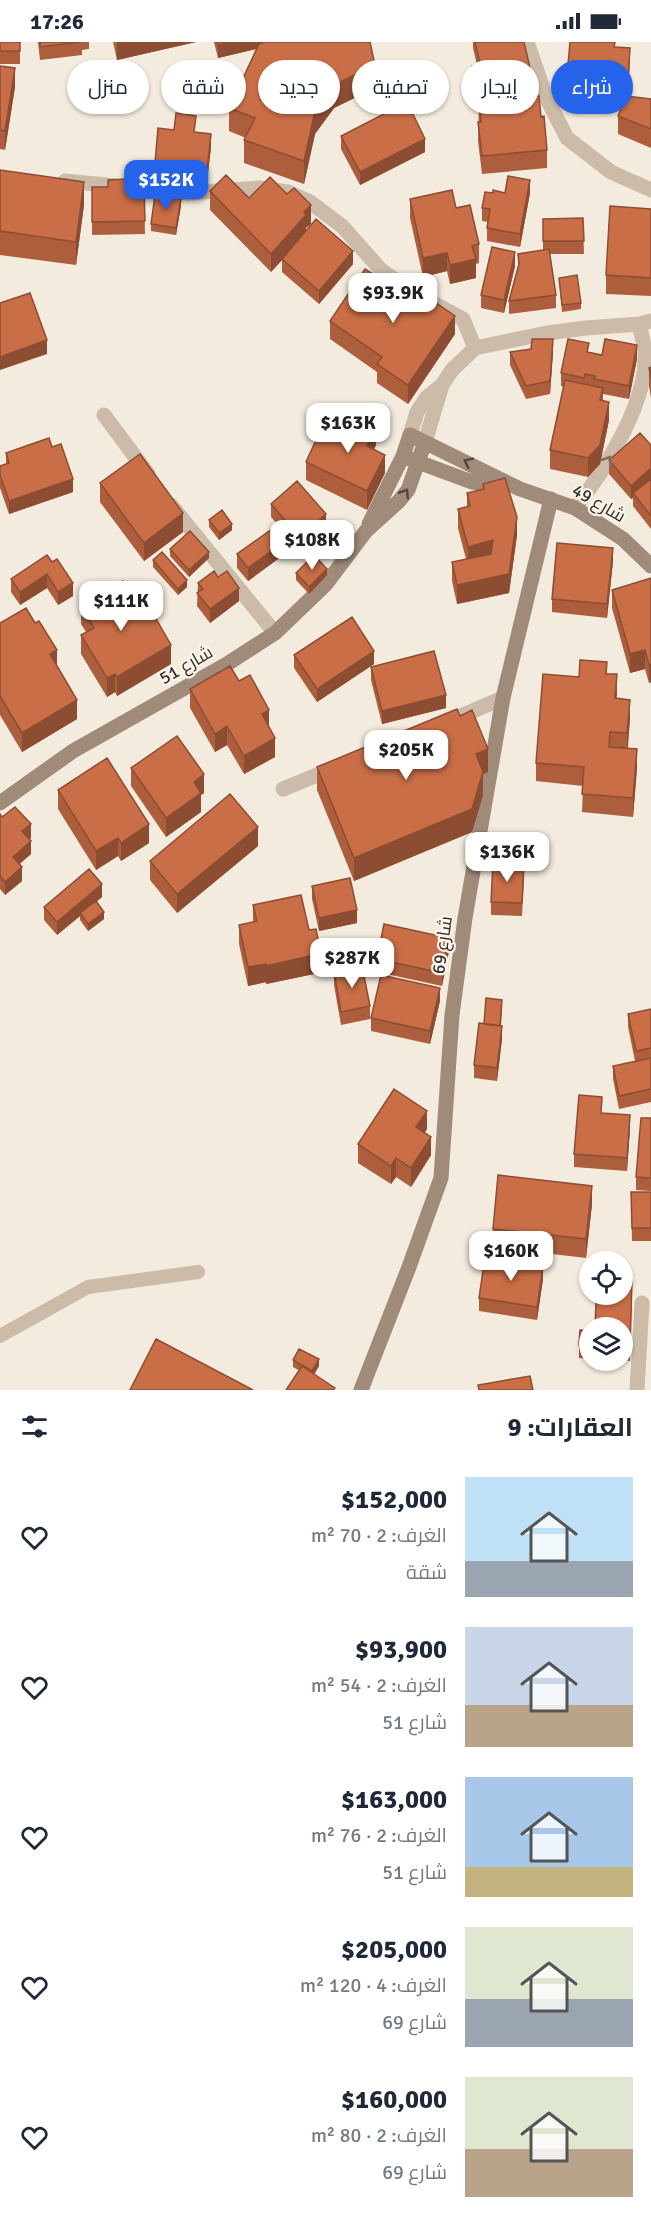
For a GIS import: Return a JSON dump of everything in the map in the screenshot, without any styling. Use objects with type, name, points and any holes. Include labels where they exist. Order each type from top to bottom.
[{"type":"street","points":[[527,42],[546,96],[567,138],[611,172],[651,190]]},
{"type":"street","points":[[48,180],[188,193],[259,188],[288,192],[310,202],[342,226],[381,270],[411,291],[463,319],[475,348]]},
{"type":"street","points":[[425,442],[442,385],[452,370],[475,348],[547,333],[645,322],[645,352],[641,388],[615,449],[595,482],[575,508]]},
{"type":"street","points":[[442,385],[427,397],[417,412],[410,435],[520,489]]},
{"type":"street","points":[[104,415],[187,525],[275,633]]},
{"type":"street","name":"شارع 51","points":[[366,531],[403,456],[410,435]]},
{"type":"street","name":"شارع 51","points":[[0,803],[73,751],[227,664],[275,633],[326,584],[366,531],[404,495],[425,442]]},
{"type":"street","points":[[403,456],[472,482],[520,489]]},
{"type":"street","name":"شارع 49","points":[[520,489],[575,508],[623,539],[651,566]]},
{"type":"street","name":"شارع 69","points":[[361,1390],[441,1178],[452,1015],[466,907],[504,698],[551,499]]},
{"type":"street","points":[[437,726],[504,698]]},
{"type":"street","points":[[283,789],[349,762]]},
{"type":"street","points":[[637,1390],[642,1303]]},
{"type":"lane","points":[[0,1336],[88,1287],[198,1272]]},
{"type":"building","points":[[0,42],[20,42],[20,51],[0,51]]},
{"type":"building","points":[[40,42],[79,42],[40,47]]},
{"type":"building","points":[[264,42],[370,42],[374,60],[352,60],[352,76],[340,82],[340,60],[258,60],[258,114],[314,114],[304,161],[244,140],[255,118],[245,114],[246,72],[259,44]]},
{"type":"building","points":[[475,42],[524,42],[528,60],[479,60]]},
{"type":"building","points":[[570,42],[615,42],[614,47],[630,48],[629,60],[568,60]]},
{"type":"building","points":[[0,66],[15,68],[5,131],[0,130]]},
{"type":"building","points":[[539,96],[541,117],[544,116],[547,150],[482,156],[478,122],[481,122],[480,114],[539,114]]},
{"type":"building","points":[[633,97],[651,99],[651,129],[618,116],[619,114],[633,114]]},
{"type":"building","points":[[176,114],[196,116],[194,132],[211,134],[207,169],[155,163],[158,128],[174,130]]},
{"type":"building","points":[[384,114],[413,114],[425,139],[360,172],[341,136]]},
{"type":"building","points":[[0,170],[84,182],[76,242],[0,231]]},
{"type":"building","points":[[226,175],[249,198],[270,177],[287,194],[294,188],[311,205],[304,212],[306,215],[271,254],[210,191]]},
{"type":"building","points":[[508,176],[530,180],[520,234],[487,228],[490,209],[482,208],[485,192],[493,193],[493,190],[505,193]]},
{"type":"building","points":[[128,179],[128,186],[144,186],[145,221],[92,222],[92,187],[108,187],[108,180]]},
{"type":"building","points":[[452,190],[456,208],[470,205],[479,244],[472,246],[476,259],[450,265],[447,253],[423,258],[410,199]]},
{"type":"building","points":[[155,195],[181,199],[176,228],[151,224]]},
{"type":"building","points":[[610,206],[651,209],[651,278],[606,275]]},
{"type":"building","points":[[583,218],[584,241],[543,241],[543,219]]},
{"type":"building","points":[[316,219],[353,251],[319,291],[282,259]]},
{"type":"building","points":[[492,247],[515,252],[504,300],[481,295]]},
{"type":"building","points":[[549,249],[556,295],[509,301],[519,264],[518,254]]},
{"type":"building","points":[[365,269],[385,282],[387,279],[418,300],[423,294],[455,316],[408,385],[377,364],[382,357],[330,321]]},
{"type":"building","points":[[577,275],[581,303],[562,305],[559,278]]},
{"type":"building","points":[[30,293],[47,340],[0,357],[0,303]]},
{"type":"building","points":[[532,339],[553,339],[550,381],[526,386],[510,352],[531,349]]},
{"type":"building","points":[[568,339],[589,343],[587,352],[602,355],[605,339],[637,345],[629,386],[594,379],[595,376],[585,374],[584,378],[561,373]]},
{"type":"building","points":[[565,380],[603,388],[600,400],[609,402],[600,445],[588,458],[550,450]]},
{"type":"building","points":[[355,416],[376,426],[367,446],[385,455],[367,491],[306,462],[323,425],[345,435]]},
{"type":"building","points":[[640,433],[651,445],[651,468],[631,486],[609,460]]},
{"type":"building","points":[[49,438],[52,447],[61,444],[73,479],[9,501],[0,475],[0,466],[9,463],[6,453]]},
{"type":"building","points":[[140,454],[183,513],[144,543],[100,483]]},
{"type":"building","points":[[505,478],[517,517],[509,574],[457,585],[452,562],[491,554],[493,540],[468,547],[458,509],[470,506],[467,493],[484,489],[483,484]]},
{"type":"building","points":[[651,479],[651,516],[633,493]]},
{"type":"building","points":[[297,481],[326,514],[300,537],[271,504]]},
{"type":"building","points":[[222,510],[232,524],[219,533],[209,520]]},
{"type":"building","points":[[279,524],[289,538],[248,568],[237,554]]},
{"type":"building","points":[[190,531],[209,552],[189,570],[170,549]]},
{"type":"building","points":[[557,543],[613,548],[607,604],[552,599]]},
{"type":"building","points":[[162,552],[187,580],[178,589],[153,560]]},
{"type":"building","points":[[47,555],[52,562],[57,559],[73,583],[58,592],[47,574],[20,592],[11,579]]},
{"type":"building","points":[[314,555],[327,569],[309,587],[296,573]]},
{"type":"building","points":[[214,571],[218,577],[227,571],[239,588],[210,609],[197,593],[203,589],[198,583]]},
{"type":"building","points":[[651,578],[651,664],[649,665],[645,650],[630,654],[612,590]]},
{"type":"building","points":[[123,581],[143,615],[151,610],[171,645],[117,677],[115,674],[107,678],[81,635],[94,628],[81,605]]},
{"type":"building","points":[[26,608],[35,623],[39,621],[57,650],[50,654],[77,700],[22,733],[0,696],[0,623]]},
{"type":"building","points":[[352,617],[374,651],[317,689],[294,655]]},
{"type":"building","points":[[434,651],[446,695],[382,711],[371,667]]},
{"type":"building","points":[[580,660],[607,662],[606,674],[617,674],[615,698],[630,700],[627,733],[610,732],[609,747],[637,749],[633,798],[582,794],[584,767],[536,763],[543,674],[579,677]]},
{"type":"building","points":[[230,666],[239,681],[250,675],[269,710],[262,714],[275,738],[244,756],[227,726],[215,734],[190,689]]},
{"type":"building","points":[[457,709],[460,716],[472,710],[488,749],[476,754],[483,772],[472,809],[354,858],[317,767]]},
{"type":"building","points":[[177,736],[204,774],[194,782],[201,793],[166,818],[131,768]]},
{"type":"building","points":[[107,758],[149,824],[121,843],[118,838],[96,851],[58,790]]},
{"type":"building","points":[[230,794],[258,827],[177,894],[150,861]]},
{"type":"building","points":[[15,807],[31,824],[22,831],[31,841],[13,857],[22,867],[5,882],[0,876],[0,814],[2,817]]},
{"type":"building","points":[[493,862],[524,864],[522,903],[491,902]]},
{"type":"building","points":[[89,869],[102,884],[57,922],[44,907]]},
{"type":"building","points":[[350,878],[357,910],[319,918],[312,886]]},
{"type":"building","points":[[301,895],[309,930],[316,929],[320,948],[313,950],[314,955],[266,966],[266,964],[248,967],[239,925],[257,921],[253,905]]},
{"type":"building","points":[[96,901],[104,912],[88,924],[80,913]]},
{"type":"building","points":[[384,924],[449,938],[442,973],[377,959]]},
{"type":"building","points":[[362,966],[370,1006],[341,1012],[334,972]]},
{"type":"building","points":[[381,975],[440,988],[430,1031],[371,1018]]},
{"type":"building","points":[[486,998],[502,1000],[500,1026],[484,1024]]},
{"type":"building","points":[[651,1009],[651,1048],[636,1051],[628,1014]]},
{"type":"building","points":[[479,1023],[502,1026],[497,1068],[474,1065]]},
{"type":"building","points":[[651,1058],[651,1089],[619,1096],[613,1066]]},
{"type":"building","points":[[394,1089],[427,1111],[416,1127],[431,1137],[411,1168],[396,1158],[391,1166],[358,1144]]},
{"type":"building","points":[[579,1095],[602,1097],[601,1113],[630,1115],[627,1158],[574,1154]]},
{"type":"building","points":[[641,1118],[651,1118],[651,1178],[636,1177]]},
{"type":"building","points":[[498,1175],[592,1186],[586,1239],[493,1229]]},
{"type":"building","points":[[631,1192],[651,1192],[651,1228],[632,1228]]},
{"type":"building","points":[[485,1257],[543,1266],[537,1307],[479,1298]]},
{"type":"building","points":[[596,1305],[631,1305],[631,1317],[595,1317]]},
{"type":"building","points":[[156,1339],[253,1390],[130,1390]]},
{"type":"building","points":[[299,1349],[319,1359],[312,1371],[293,1360]]},
{"type":"building","points":[[302,1366],[335,1388],[333,1390],[286,1390]]},
{"type":"building","points":[[530,1376],[533,1390],[479,1390],[478,1385]]}]
